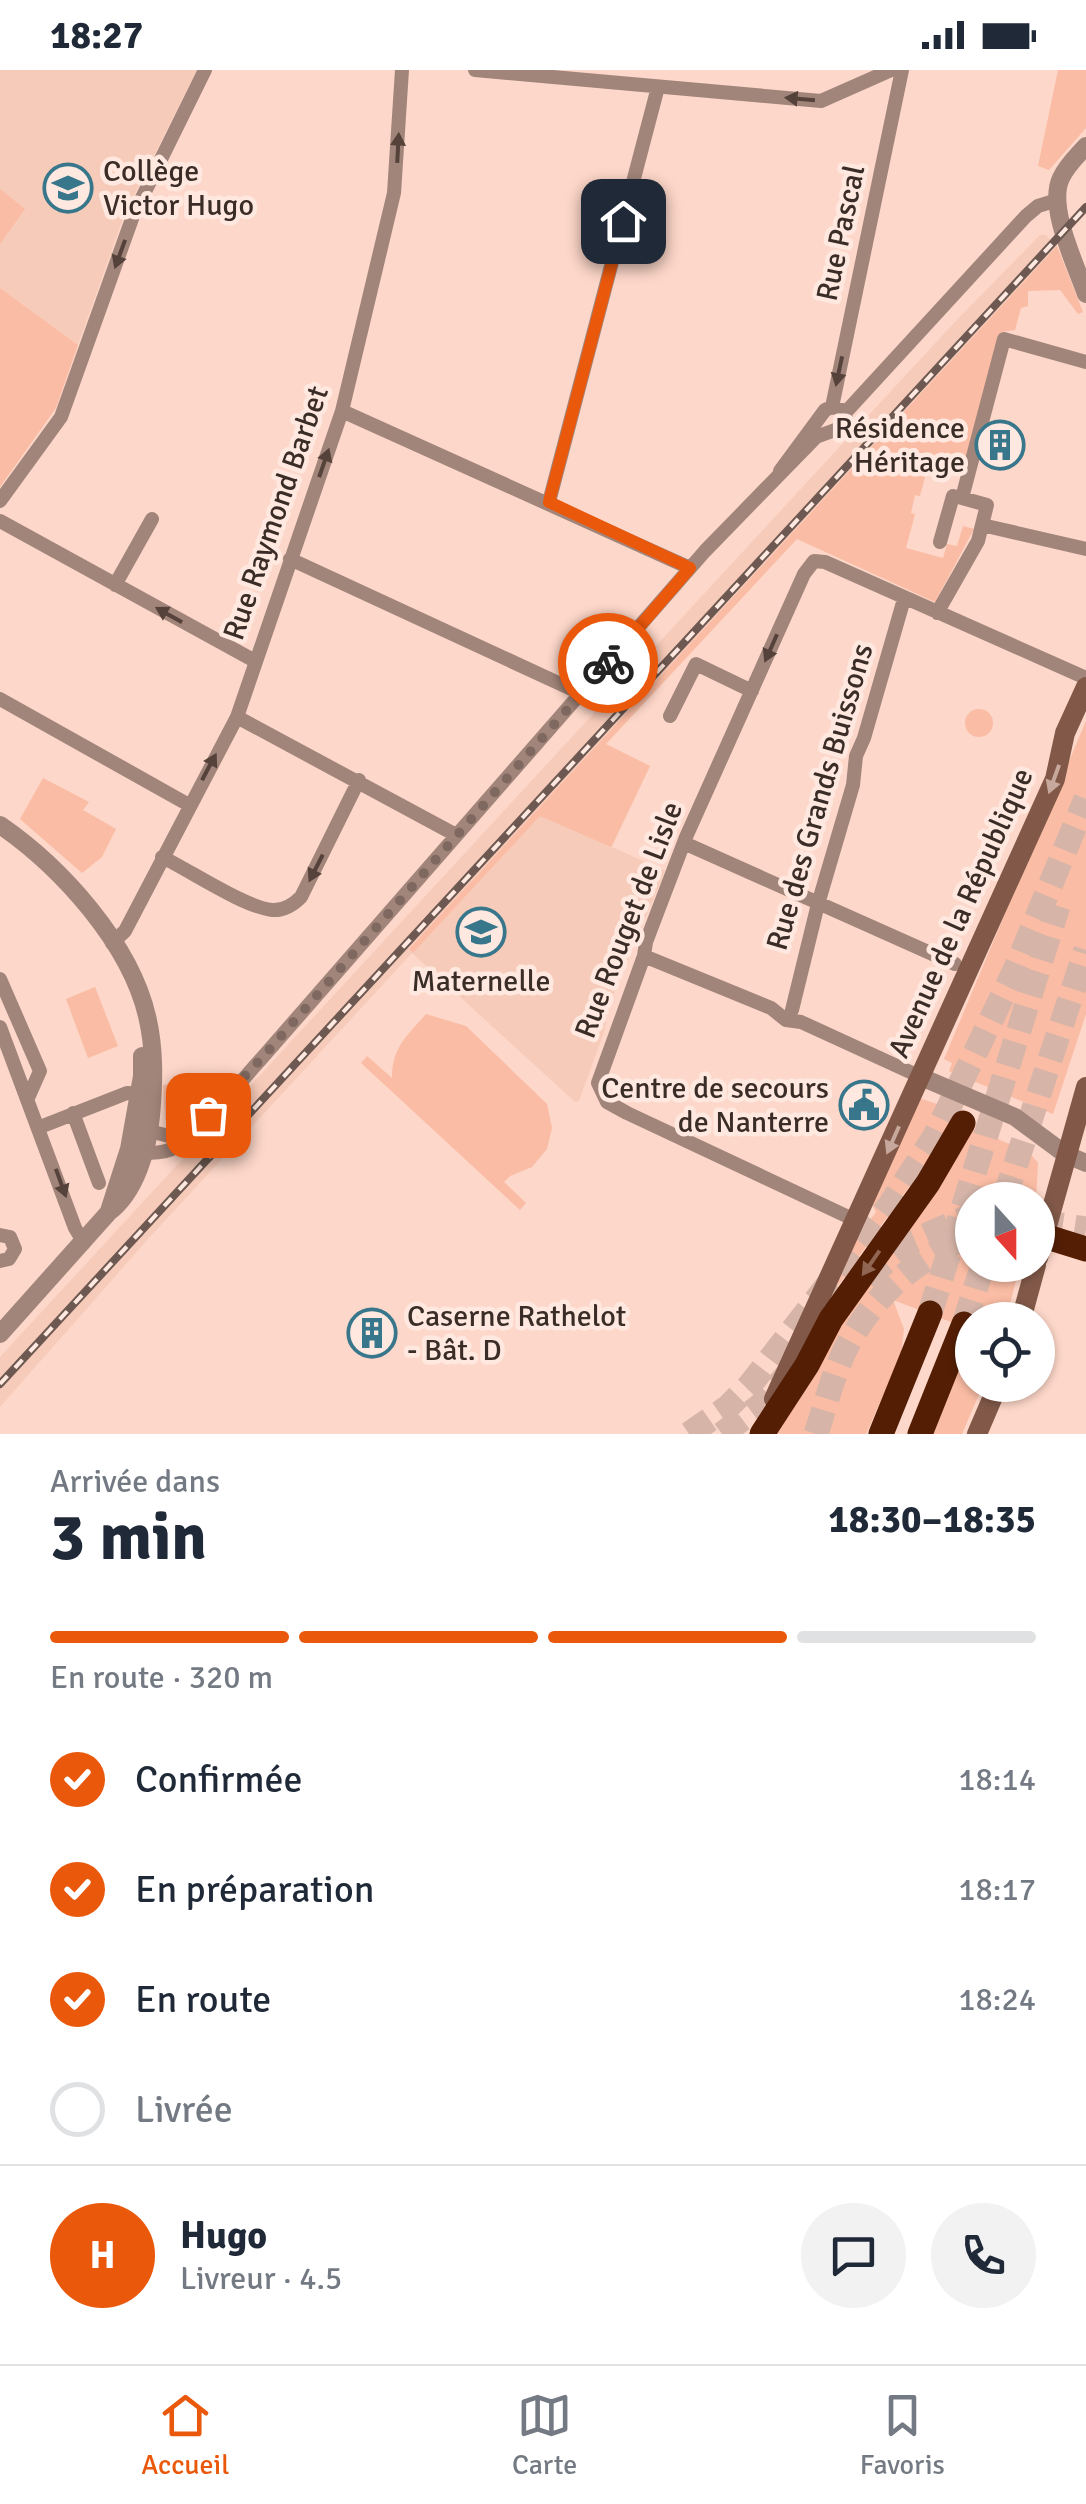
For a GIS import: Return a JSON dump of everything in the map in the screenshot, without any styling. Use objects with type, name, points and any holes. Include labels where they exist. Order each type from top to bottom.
[{"type":"highway","points":[[761,1434],[807,1366],[824,1328],[928,1183],[963,1123]]},
{"type":"highway","points":[[1055,1252],[1086,1249]]},
{"type":"highway","points":[[881,1434],[930,1313]]},
{"type":"highway","points":[[920,1434],[955,1346]]},
{"type":"main road","name":"Avenue de la République","points":[[761,1434],[1055,779],[1066,733],[1086,687]]},
{"type":"main road","points":[[1055,1192],[1086,1087]]},
{"type":"main road","points":[[978,1434],[991,1402]]},
{"type":"street","points":[[0,501],[61,417],[133,216],[204,70]]},
{"type":"street","name":"Rue Raymond Barbet","points":[[115,948],[237,717],[342,411],[394,193],[402,70]]},
{"type":"street","points":[[476,70],[610,76],[738,101],[820,101],[891,70]]},
{"type":"street","name":"Rue Pascal","points":[[137,1151],[170,1150],[193,1131],[262,1058],[690,568],[832,417],[902,70]]},
{"type":"street","points":[[549,502],[658,87]]},
{"type":"street","points":[[1086,146],[1061,178],[1057,200],[1086,294]]},
{"type":"street","points":[[832,417],[1026,216],[1038,206],[1057,200]]},
{"type":"street","points":[[962,498],[1004,340],[1086,362]]},
{"type":"street","points":[[342,411],[690,568]]},
{"type":"street","points":[[938,613],[978,541],[987,505],[953,496],[940,542]]},
{"type":"street","points":[[115,585],[152,519]]},
{"type":"street","points":[[0,521],[255,661]]},
{"type":"street","points":[[982,525],[1086,549]]},
{"type":"street","points":[[290,560],[580,693]]},
{"type":"street","name":"Rue Rouget de Lisle","points":[[857,1222],[612,1105],[601,1095],[598,1083],[684,843],[804,574],[814,561],[825,562],[904,599]]},
{"type":"street","points":[[904,599],[1086,678]]},
{"type":"street","name":"Rue des Grands Buissons","points":[[796,1016],[818,904],[853,784],[856,756],[904,599]]},
{"type":"street","points":[[670,716],[696,664],[752,691]]},
{"type":"street","points":[[0,699],[189,805]]},
{"type":"street","points":[[237,717],[456,836]]},
{"type":"street","points":[[162,857],[269,910],[290,906],[301,897],[359,780]]},
{"type":"street","points":[[0,825],[63,878],[129,966],[146,1012],[152,1050],[137,1151],[120,1204],[0,1334]]},
{"type":"street","points":[[684,843],[956,964]]},
{"type":"street","points":[[644,956],[796,1016],[921,1077],[1015,1116],[1065,1154],[1086,1163]]},
{"type":"street","points":[[0,979],[40,1071],[28,1098]]},
{"type":"street","points":[[0,1027],[75,1228],[84,1242]]},
{"type":"street","points":[[40,1127],[127,1092],[146,1093]]},
{"type":"street","points":[[73,1114],[99,1183]]},
{"type":"street","points":[[141,1129],[169,1136],[193,1131]]},
{"type":"street","points":[[0,1235],[10,1238],[16,1249],[9,1260],[0,1261]]},
{"type":"shaded area","name":"Collège Victor Hugo","points":[[0,70],[197,70],[125,213],[78,345],[0,288]]},
{"type":"shaded area","points":[[1058,70],[1086,70],[1086,128],[1049,170],[1038,166]]},
{"type":"shaded area","points":[[0,189],[25,209],[0,244]]},
{"type":"shaded area","points":[[1040,235],[1046,235],[1057,246],[409,949],[413,953],[605,745],[650,766],[612,847],[665,871],[610,1002],[604,1032],[579,1101],[575,1102],[412,953],[148,1239],[0,1407],[0,1357],[952,325]]},
{"type":"shaded area","points":[[1057,246],[1083,312],[1078,314],[1060,290],[1028,291],[1028,306],[1021,308],[1015,330],[1001,332],[964,471],[929,462],[920,496],[915,495],[911,513],[915,514],[906,548],[943,558],[947,544],[957,546],[963,526],[974,529],[935,602],[797,539],[606,744],[650,766],[611,847],[540,816],[413,953],[409,949]]},
{"type":"shaded area","points":[[0,288],[78,345],[56,408],[0,487]]},
{"type":"shaded area","points":[[979,709],[989,713],[993,723],[989,733],[979,737],[969,733],[965,723],[969,713]]},
{"type":"shaded area","points":[[1086,721],[1086,1014],[1053,1114],[949,1071],[952,1063],[944,1059]]},
{"type":"shaded area","points":[[43,778],[89,802],[83,810],[116,829],[102,857],[82,873],[20,819]]},
{"type":"shaded area","points":[[95,987],[118,1046],[88,1058],[66,999]]},
{"type":"shaded area","points":[[426,1014],[466,1026],[547,1104],[552,1128],[547,1149],[532,1167],[504,1182],[526,1203],[520,1210],[361,1063],[367,1056],[392,1078],[398,1050]]},
{"type":"shaded area","points":[[196,1078],[220,1089],[184,1126],[165,1120],[163,1085]]},
{"type":"shaded area","points":[[919,1098],[973,1116],[969,1127],[1029,1152],[1038,1163],[1037,1182],[955,1182],[955,1282],[1016,1282],[1011,1302],[955,1302],[955,1324],[893,1300],[904,1329],[901,1355],[866,1434],[769,1434],[936,1149],[832,1294],[861,1225],[866,1225],[876,1212],[871,1202]]},
{"type":"shaded area","points":[[955,1375],[955,1402],[976,1402],[962,1434],[933,1434]]},
{"type":"tunnel","points":[[689,1434],[728,1407],[750,1385],[890,1205],[935,1136],[1016,968],[1086,799]]},
{"type":"tunnel","points":[[930,1313],[1058,906]]},
{"type":"tunnel","points":[[1010,1182],[1086,950]]},
{"type":"tunnel","points":[[866,1278],[909,1243],[955,1223]]},
{"type":"tunnel","points":[[1055,1224],[1086,1229]]},
{"type":"tunnel","points":[[816,1434],[842,1356],[865,1317],[900,1279],[955,1243]]},
{"type":"tunnel","points":[[971,1302],[978,1282]]},
{"type":"tunnel","points":[[722,1434],[761,1405],[787,1375]]},
{"type":"railway","points":[[0,1384],[1086,207]]},
{"type":"way so far","points":[[208,1115],[608,663]]},
{"type":"place","name":"Collège Victor Hugo","points":[[68,188]]},
{"type":"place","name":"Résidence Héritage","points":[[1000,445]]},
{"type":"place","name":"Maternelle","points":[[481,932]]},
{"type":"place","name":"Centre de secours de Nanterre","points":[[864,1105]]},
{"type":"place","name":"Caserne Rathelot - Bât. D","points":[[372,1333]]},
{"type":"route","points":[[608,663],[690,568],[549,502],[623,221]]}]
